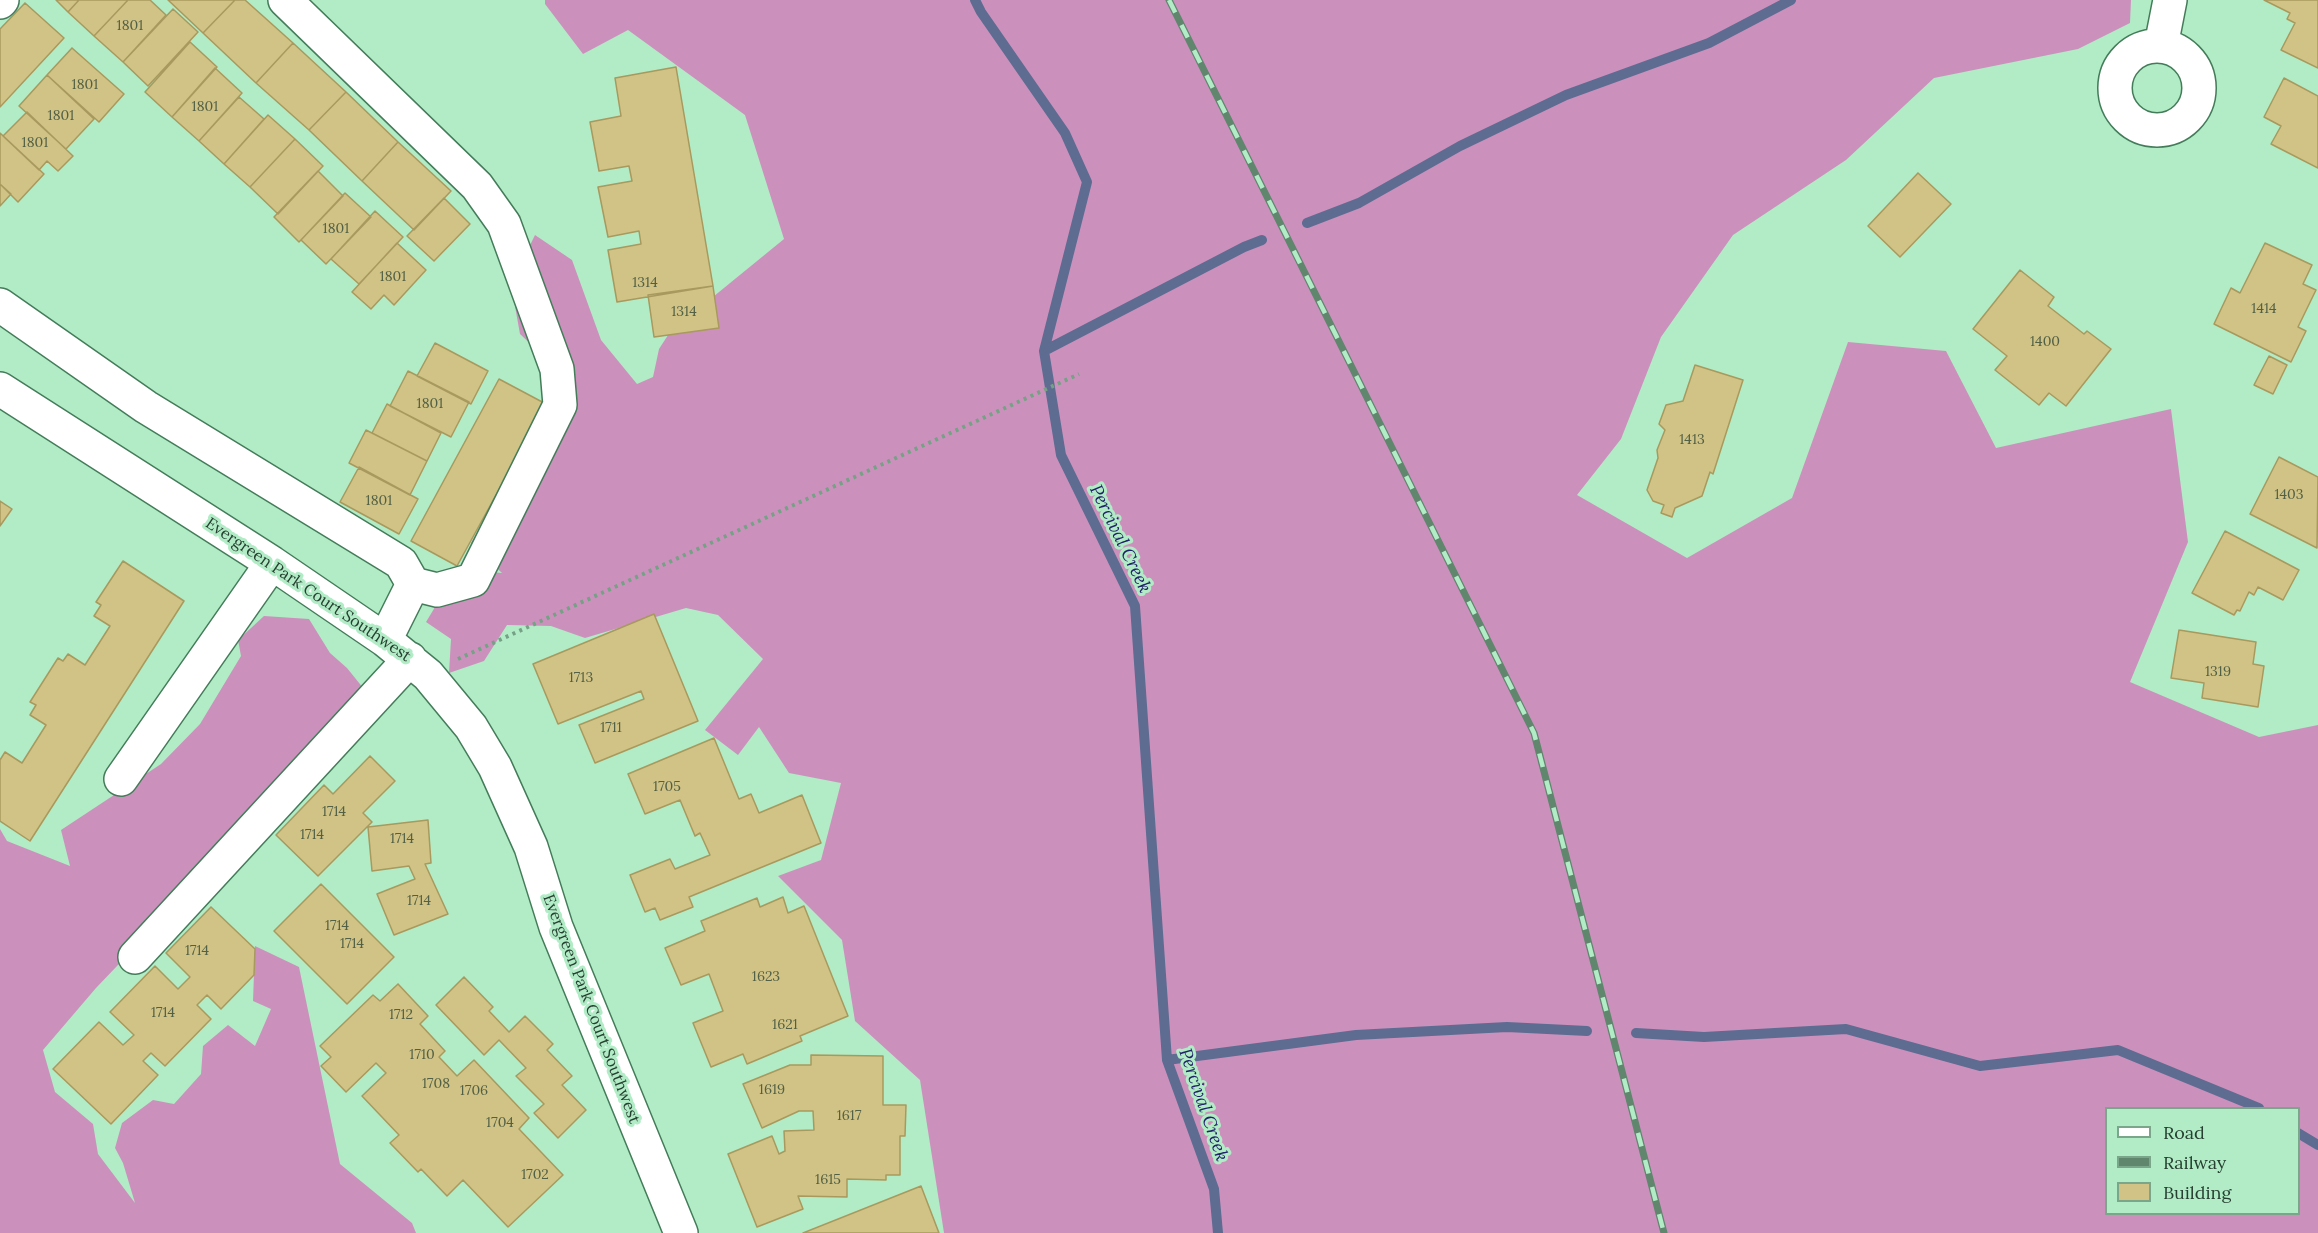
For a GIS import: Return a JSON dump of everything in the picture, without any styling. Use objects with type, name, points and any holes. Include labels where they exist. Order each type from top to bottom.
[{"type":"street","points":[[285,0],[477,186],[504,224],[557,369],[560,405],[473,580],[437,590],[413,584]]},
{"type":"street","points":[[2161,46],[2170,0]]},
{"type":"street","points":[[0,305],[146,407],[401,563],[413,584],[408,658],[135,957]]},
{"type":"street","name":"Evergreen Park Court Southwest","points":[[0,390],[272,563],[408,658],[471,727],[495,767],[531,847],[556,927],[681,1233]]},
{"type":"street","points":[[121,779],[272,563]]},
{"type":"path","points":[[408,658],[467,654],[1079,374]]},
{"type":"shaded area","points":[[545,0],[2131,0],[2130,23],[2078,49],[1934,78],[1846,160],[1733,235],[1661,337],[1621,439],[1577,495],[1687,558],[1792,498],[1848,342],[1946,351],[1996,448],[2171,409],[2188,542],[2130,682],[2259,737],[2318,725],[2318,1233],[944,1233],[920,1080],[855,1021],[842,940],[778,876],[821,860],[841,783],[789,773],[759,727],[738,755],[705,730],[763,659],[718,615],[686,608],[585,638],[551,626],[507,625],[484,661],[449,673],[451,639],[426,622],[458,569],[502,573],[471,543],[522,460],[553,457],[557,425],[541,354],[520,334],[511,284],[535,235],[572,260],[601,340],[637,384],[653,377],[659,349],[670,332],[784,239],[745,115],[628,30],[583,54],[545,4]]},
{"type":"shaded area","points":[[264,616],[309,619],[330,653],[347,668],[372,699],[96,988],[43,1050],[55,1092],[93,1124],[98,1154],[135,1203],[123,1163],[115,1148],[122,1123],[153,1100],[174,1104],[201,1074],[203,1046],[228,1025],[255,1046],[271,1009],[253,1001],[255,946],[299,967],[340,1164],[412,1223],[416,1233],[0,1233],[0,829],[7,841],[70,866],[61,830],[161,764],[200,724],[241,656],[238,640]]},
{"type":"building","points":[[56,0],[79,0],[68,12]]},
{"type":"building","points":[[79,0],[128,0],[94,36],[68,12]]},
{"type":"building","points":[[128,0],[150,0],[166,15],[123,62],[94,36]]},
{"type":"building","points":[[168,0],[235,0],[203,33]]},
{"type":"building","points":[[235,0],[245,0],[293,43],[256,83],[203,33]]},
{"type":"building","points":[[2264,0],[2318,0],[2318,68],[2281,50],[2295,23],[2287,19],[2290,13]]},
{"type":"building","points":[[25,3],[64,38],[0,107],[0,29]]},
{"type":"building","points":[[173,9],[198,32],[148,86],[123,62]]},
{"type":"building","points":[[190,42],[217,67],[172,117],[145,92]]},
{"type":"building","points":[[293,43],[346,92],[309,130],[256,83]]},
{"type":"building","points":[[72,48],[124,94],[99,122],[47,75]]},
{"type":"building","points":[[676,67],[713,286],[617,302],[608,250],[641,244],[639,231],[608,237],[598,187],[632,181],[629,166],[599,171],[590,122],[621,116],[615,78]]},
{"type":"building","points":[[215,68],[242,93],[199,141],[172,117]]},
{"type":"building","points":[[47,75],[94,119],[66,149],[19,106]]},
{"type":"building","points":[[2284,78],[2318,96],[2318,168],[2271,144],[2281,126],[2264,117]]},
{"type":"building","points":[[346,92],[398,142],[362,181],[309,130]]},
{"type":"building","points":[[239,97],[264,119],[224,164],[199,141]]},
{"type":"building","points":[[27,112],[73,156],[58,171],[47,161],[39,170],[3,136]]},
{"type":"building","points":[[268,115],[295,139],[250,187],[224,164]]},
{"type":"building","points":[[0,133],[44,174],[18,202],[0,184]]},
{"type":"building","points":[[295,139],[323,166],[278,214],[250,187]]},
{"type":"building","points":[[398,142],[451,191],[414,230],[362,181]]},
{"type":"building","points":[[318,171],[343,196],[299,242],[274,217]]},
{"type":"building","points":[[1918,173],[1951,204],[1900,257],[1868,226]]},
{"type":"building","points":[[0,184],[11,194],[0,206]]},
{"type":"building","points":[[345,193],[371,217],[326,264],[301,240]]},
{"type":"building","points":[[444,198],[470,224],[434,261],[407,236]]},
{"type":"building","points":[[375,211],[403,237],[359,284],[331,259]]},
{"type":"building","points":[[397,243],[426,270],[394,305],[384,295],[371,309],[352,292]]},
{"type":"building","points":[[2265,243],[2312,265],[2303,284],[2316,290],[2298,327],[2306,331],[2291,362],[2214,324],[2231,288],[2240,293]]},
{"type":"building","points":[[2020,270],[2054,297],[2048,306],[2084,334],[2087,331],[2111,349],[2066,406],[2049,393],[2039,405],[1995,370],[2007,356],[1973,329]]},
{"type":"building","points":[[713,286],[719,328],[654,337],[648,295]]},
{"type":"building","points":[[435,343],[488,371],[471,404],[417,376]]},
{"type":"building","points":[[2269,356],[2287,365],[2273,394],[2254,385]]},
{"type":"building","points":[[1695,365],[1743,380],[1713,474],[1710,472],[1702,496],[1675,508],[1672,517],[1661,513],[1664,505],[1653,501],[1647,490],[1658,458],[1657,450],[1665,430],[1659,424],[1666,405],[1683,401]]},
{"type":"building","points":[[408,371],[469,402],[451,437],[390,406]]},
{"type":"building","points":[[499,379],[546,404],[457,566],[411,541]]},
{"type":"building","points":[[387,404],[441,433],[427,461],[372,433]]},
{"type":"building","points":[[366,430],[427,461],[410,495],[349,463]]},
{"type":"building","points":[[2279,457],[2318,477],[2317,548],[2250,514]]},
{"type":"building","points":[[359,467],[418,499],[399,534],[340,502]]},
{"type":"building","points":[[0,501],[12,509],[0,526]]},
{"type":"building","points":[[2225,531],[2299,570],[2283,600],[2258,587],[2254,595],[2249,592],[2240,611],[2237,610],[2234,615],[2192,593]]},
{"type":"building","points":[[123,561],[184,601],[30,841],[0,821],[0,760],[5,752],[22,763],[46,725],[30,715],[36,705],[30,702],[58,658],[63,661],[68,654],[85,665],[110,626],[94,616],[101,605],[96,602]]},
{"type":"building","points":[[654,614],[698,721],[595,763],[579,725],[644,699],[641,691],[558,724],[533,664]]},
{"type":"building","points":[[2179,630],[2256,642],[2253,664],[2264,666],[2258,707],[2202,698],[2204,683],[2171,678]]},
{"type":"building","points":[[714,738],[739,799],[751,794],[759,813],[802,795],[821,843],[689,897],[693,907],[660,920],[655,908],[645,912],[630,875],[670,859],[675,869],[710,855],[700,833],[695,836],[680,800],[645,814],[628,774]]},
{"type":"building","points":[[370,756],[395,781],[363,813],[372,822],[318,876],[276,835],[324,785],[333,794]]},
{"type":"building","points":[[428,820],[431,863],[425,864],[448,914],[394,935],[377,894],[415,879],[409,866],[372,871],[368,827]]},
{"type":"building","points":[[321,884],[394,957],[347,1004],[274,931]]},
{"type":"building","points":[[783,897],[788,913],[804,906],[848,1016],[800,1036],[802,1041],[747,1064],[743,1054],[711,1067],[693,1023],[723,1011],[709,974],[681,985],[665,948],[705,931],[701,921],[757,898],[760,907]]},
{"type":"building","points":[[211,907],[255,949],[254,975],[221,1009],[207,995],[197,1005],[211,1019],[165,1066],[151,1053],[143,1061],[158,1075],[111,1124],[53,1069],[99,1022],[123,1045],[134,1035],[110,1012],[155,966],[178,989],[190,977],[166,953]]},
{"type":"building","points":[[464,977],[493,1007],[489,1011],[509,1032],[525,1016],[553,1044],[547,1050],[572,1076],[562,1085],[586,1110],[558,1138],[534,1113],[544,1104],[516,1076],[526,1068],[499,1040],[484,1055],[436,1005]]},
{"type":"building","points":[[398,984],[428,1016],[420,1024],[445,1051],[439,1057],[457,1076],[474,1060],[529,1118],[519,1129],[563,1175],[508,1227],[463,1180],[447,1196],[421,1169],[418,1172],[390,1143],[399,1135],[362,1096],[386,1073],[376,1063],[346,1092],[321,1066],[331,1057],[320,1046],[373,995],[380,1001]]},
{"type":"building","points":[[811,1055],[883,1056],[883,1105],[906,1105],[905,1136],[900,1136],[900,1175],[886,1175],[886,1180],[847,1179],[847,1197],[798,1196],[803,1209],[757,1227],[728,1154],[772,1136],[779,1154],[785,1151],[784,1131],[814,1130],[813,1111],[799,1111],[762,1128],[743,1084],[790,1065],[811,1065]]},
{"type":"building","points":[[921,1186],[939,1233],[803,1233]]},
{"type":"waterway","name":"Percival Creek","points":[[975,0],[1065,133],[1087,182],[1044,351],[1061,455],[1135,606],[1167,1060],[1214,1189],[1218,1233]]},
{"type":"waterway","points":[[1307,223],[1359,203],[1460,146],[1566,95],[1709,43],[1791,0]]},
{"type":"waterway","points":[[1044,351],[1244,247],[1262,240]]},
{"type":"waterway","points":[[1167,1060],[1356,1035],[1507,1027],[1587,1031]]},
{"type":"waterway","points":[[1636,1033],[1704,1037],[1846,1029],[1980,1066],[2118,1050],[2257,1107]]},
{"type":"waterway","points":[[2300,1134],[2318,1145]]},
{"type":"railway","points":[[1169,0],[1534,733],[1664,1233]]}]
